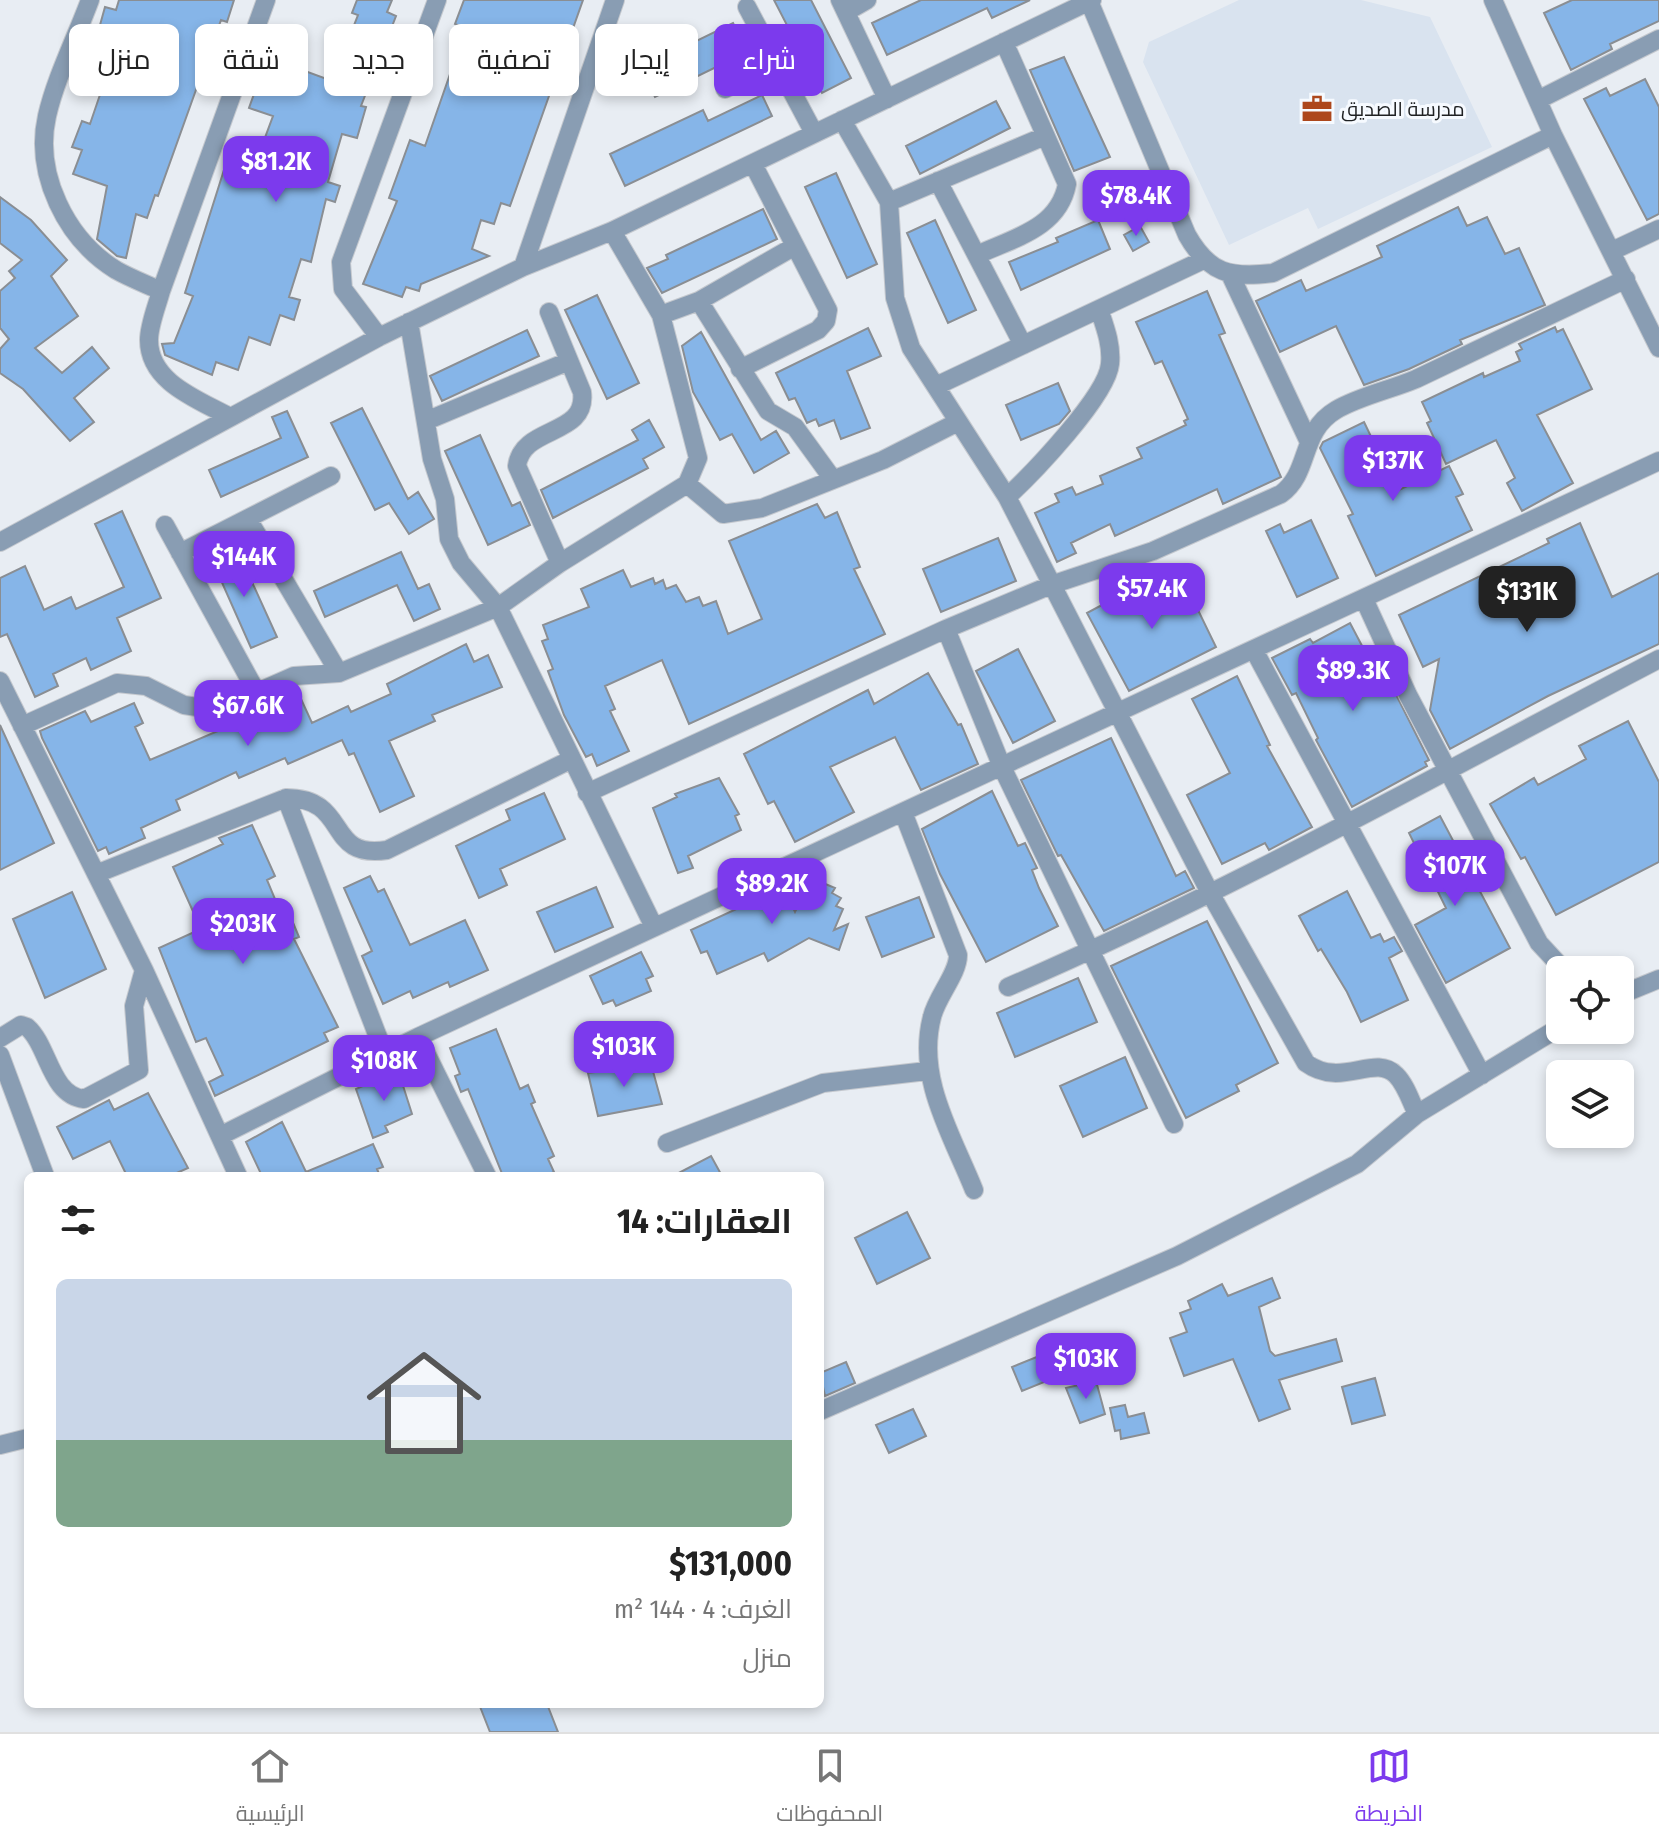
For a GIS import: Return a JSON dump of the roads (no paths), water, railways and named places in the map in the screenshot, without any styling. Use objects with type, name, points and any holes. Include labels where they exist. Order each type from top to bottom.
[{"type":"street","points":[[90,0],[47,113],[44,160],[54,194],[71,226],[94,253],[117,271],[161,291]]},
{"type":"street","points":[[228,416],[161,375],[149,340],[161,291],[266,0]]},
{"type":"street","points":[[379,337],[343,289],[341,262],[437,0]]},
{"type":"street","points":[[523,267],[615,0]]},
{"type":"street","points":[[867,0],[843,6],[887,99]]},
{"type":"street","points":[[1493,0],[1553,135],[1657,339]]},
{"type":"street","points":[[0,542],[228,416],[409,322],[523,267],[612,231],[1091,1],[1201,261],[1230,274],[1273,273],[1553,135]]},
{"type":"street","points":[[747,7],[756,24]]},
{"type":"street","points":[[1538,100],[1659,39]]},
{"type":"street","points":[[977,255],[1046,223],[1064,200],[1067,184],[1004,42]]},
{"type":"street","points":[[795,96],[814,133]]},
{"type":"street","points":[[842,120],[889,202],[899,315],[911,348],[1007,497],[1120,712],[1209,891],[1306,1063],[1330,1075],[1376,1066],[1386,1068],[1403,1085],[1417,1114]]},
{"type":"street","points":[[889,202],[1045,136]]},
{"type":"street","points":[[740,369],[818,330],[826,321],[828,310],[753,164]]},
{"type":"street","points":[[938,181],[1023,345]]},
{"type":"street","points":[[1612,251],[1659,229]]},
{"type":"street","points":[[22,726],[117,683],[146,686],[202,710],[231,706],[294,676],[339,673],[498,607],[560,563],[687,484],[698,458],[661,315],[612,231]]},
{"type":"street","points":[[661,315],[699,301],[795,246]]},
{"type":"street","points":[[936,386],[1201,261]]},
{"type":"street","points":[[1230,274],[1308,440]]},
{"type":"street","points":[[587,793],[946,629],[1051,585],[1153,551],[1281,494],[1296,480],[1308,440],[1318,424],[1336,410],[1411,381],[1626,279]]},
{"type":"street","points":[[699,301],[768,411],[795,427],[832,478]]},
{"type":"street","points":[[1007,497],[1094,400],[1110,367],[1109,339],[1099,309]]},
{"type":"street","points":[[549,312],[582,392],[580,411],[573,421],[529,442],[520,452],[517,466],[560,563]]},
{"type":"street","points":[[409,322],[432,459],[445,499],[449,539],[461,563],[498,607],[654,927]]},
{"type":"street","points":[[426,421],[569,361]]},
{"type":"street","points":[[687,484],[723,514],[762,508],[883,460],[958,422]]},
{"type":"street","points":[[220,1136],[418,1037],[1659,461]]},
{"type":"street","points":[[180,553],[331,476]]},
{"type":"street","points":[[248,519],[339,673]]},
{"type":"street","points":[[165,525],[257,693]]},
{"type":"street","points":[[1364,599],[1408,695],[1451,771],[1539,943],[1551,956]]},
{"type":"street","points":[[946,629],[1002,767],[1174,1124]]},
{"type":"street","points":[[1254,650],[1482,1075]]},
{"type":"street","points":[[1008,987],[1089,951],[1451,771],[1659,659]]},
{"type":"street","points":[[0,681],[144,970],[236,1172]]},
{"type":"street","points":[[96,874],[286,798],[306,798],[319,803],[353,848],[368,853],[387,850],[570,760]]},
{"type":"street","points":[[286,798],[385,1055]]},
{"type":"street","points":[[903,812],[958,955],[956,969],[942,990],[932,1016],[927,1071],[974,1190]]},
{"type":"street","points":[[0,1038],[21,1025],[27,1027],[65,1090],[77,1099],[84,1099],[139,1070],[134,1006],[144,970]]},
{"type":"street","points":[[1634,989],[1659,979]]},
{"type":"street","points":[[824,1409],[1177,1256],[1357,1164],[1417,1114],[1546,1036]]},
{"type":"street","points":[[418,1037],[484,1172]]},
{"type":"street","points":[[0,1055],[44,1172]]},
{"type":"street","points":[[667,1143],[823,1083],[927,1071]]},
{"type":"street","points":[[0,1445],[24,1439]]},
{"type":"place","name":"مدرسة الصديق","points":[[1317,109]]}]
